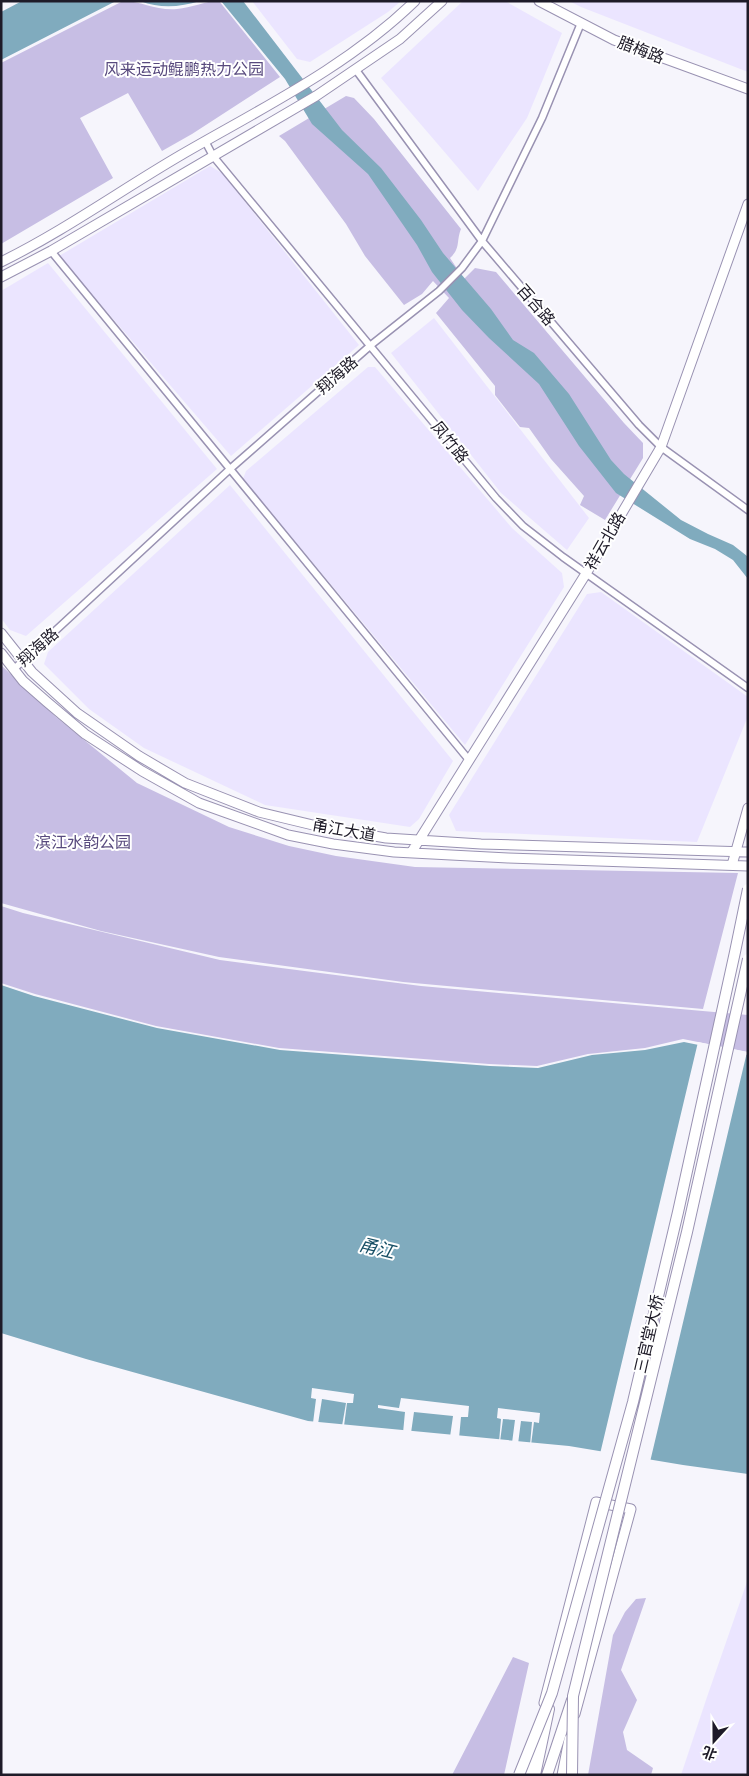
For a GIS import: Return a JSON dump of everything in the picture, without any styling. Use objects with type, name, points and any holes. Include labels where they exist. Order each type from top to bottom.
[{"type":"main road","name":"三官堂大桥","points":[[535,1775],[552,1693],[633,1402],[678,1212],[736,952],[748,889]]},
{"type":"main road","name":"三官堂大桥","points":[[547,1775],[573,1696],[687,1232],[748,959]]},
{"type":"main road","points":[[519,1775],[552,1693]]},
{"type":"main road","points":[[572,1775],[573,1696]]},
{"type":"street","points":[[1,262],[28,249],[205,141],[308,83],[391,24],[415,1]]},
{"type":"street","points":[[1,277],[51,251],[316,96],[400,39],[442,1]]},
{"type":"street","name":"腊梅路","points":[[539,1],[614,40],[748,89]]},
{"type":"street","name":"翔海路","points":[[14,669],[230,469],[371,345],[439,291],[462,268],[482,241],[542,118],[581,23]]},
{"type":"street","name":"百合路","points":[[356,70],[482,241],[639,425],[661,447],[748,510]]},
{"type":"street","name":"凤竹路","points":[[205,141],[213,156],[503,505],[523,526],[563,557],[587,572],[748,688]]},
{"type":"street","name":"祥云北路","points":[[411,853],[587,572],[661,447],[748,204]]},
{"type":"street","points":[[51,251],[469,760]]},
{"type":"street","name":"甬江大道","points":[[1,633],[32,672],[77,713],[139,756],[185,783],[226,800],[268,814],[313,825],[386,838],[481,844],[748,852]]},
{"type":"street","name":"甬江大道","points":[[1,653],[23,680],[85,734],[142,771],[199,803],[288,835],[333,844],[411,853],[748,866]]},
{"type":"street","points":[[732,865],[748,808]]},
{"type":"street","points":[[530,1775],[547,1690],[596,1502],[631,1509],[572,1725],[562,1775]]},
{"type":"shaded area","points":[[252,1],[401,1],[388,12],[310,62],[297,59]]},
{"type":"shaded area","points":[[463,1],[505,1],[562,33],[527,118],[478,191],[381,78]]},
{"type":"shaded area","points":[[569,1],[748,1],[748,72],[581,7]]},
{"type":"shaded area","points":[[210,166],[222,173],[359,345],[231,456],[59,256]]},
{"type":"shaded area","points":[[48,263],[217,469],[26,636],[10,630],[1,618],[1,291]]},
{"type":"shaded area","points":[[434,318],[589,518],[567,550],[501,493],[391,353]]},
{"type":"shaded area","points":[[368,367],[375,367],[512,528],[562,573],[564,587],[465,745],[243,479],[246,471]]},
{"type":"shaded area","points":[[230,485],[453,761],[419,819],[410,827],[265,805],[144,748],[89,709],[44,664],[48,652]]},
{"type":"shaded area","points":[[601,592],[748,697],[748,716],[697,842],[456,831],[449,815],[587,594]]},
{"type":"shaded area","points":[[748,1579],[748,1775],[681,1775],[707,1697]]},
{"type":"green space","name":"风来运动鲲鹏热力公园","points":[[123,1],[170,9],[219,1],[280,77],[192,134],[162,151],[128,93],[80,118],[113,178],[1,244],[1,63]]},
{"type":"green space","points":[[346,96],[354,98],[374,119],[461,229],[457,248],[450,258],[464,279],[475,268],[496,272],[643,443],[643,458],[605,520],[580,505],[584,496],[551,459],[529,428],[520,427],[495,395],[495,386],[436,313],[449,298],[433,281],[422,294],[404,305],[365,256],[346,224],[285,141],[279,136]]},
{"type":"green space","name":"滨江水韵公园","points":[[1,665],[56,717],[137,783],[229,827],[289,846],[336,856],[415,867],[738,873],[703,1009],[403,982],[219,957],[101,931],[1,903]]},
{"type":"green space","points":[[1,906],[23,913],[220,960],[421,986],[748,1015],[748,1052],[683,1039],[645,1048],[588,1054],[537,1066],[489,1064],[279,1048],[156,1026],[35,994],[1,983]]},
{"type":"green space","points":[[646,1598],[621,1670],[637,1700],[623,1732],[627,1750],[653,1768],[651,1775],[588,1775],[613,1635],[625,1612],[636,1599]]},
{"type":"green space","points":[[513,1657],[529,1663],[504,1775],[452,1775]]},
{"type":"water","points":[[22,1],[116,1],[1,60],[1,12]]},
{"type":"water","points":[[140,1],[200,1],[170,6],[148,4]]},
{"type":"water","points":[[221,1],[243,1],[342,130],[381,168],[421,220],[443,253],[491,309],[513,340],[534,353],[569,394],[611,460],[624,474],[681,520],[733,545],[747,556],[748,579],[733,560],[715,549],[690,539],[616,493],[579,446],[539,384],[462,310],[432,272],[417,245],[368,174],[312,124],[285,79]]},
{"type":"water","name":"甬江","points":[[1,985],[34,996],[157,1028],[280,1050],[538,1068],[592,1055],[645,1050],[684,1042],[748,1055],[748,1474],[569,1446],[308,1421],[86,1359],[1,1333]]},
{"type":"pier","points":[[698,1042],[747,1052],[650,1462],[600,1454]]},
{"type":"pier","points":[[312,1388],[354,1394],[353,1403],[347,1403],[344,1426],[342,1426],[346,1403],[322,1399],[318,1424],[313,1423],[316,1399],[311,1398]]},
{"type":"pier","points":[[401,1398],[469,1406],[468,1417],[461,1417],[459,1438],[450,1437],[453,1416],[414,1412],[411,1433],[403,1433],[405,1412],[378,1408],[378,1405],[399,1408]]},
{"type":"pier","points":[[498,1408],[540,1413],[539,1423],[534,1422],[531,1445],[532,1422],[521,1421],[518,1444],[512,1443],[515,1420],[503,1419],[499,1442],[501,1419],[497,1418]]}]
